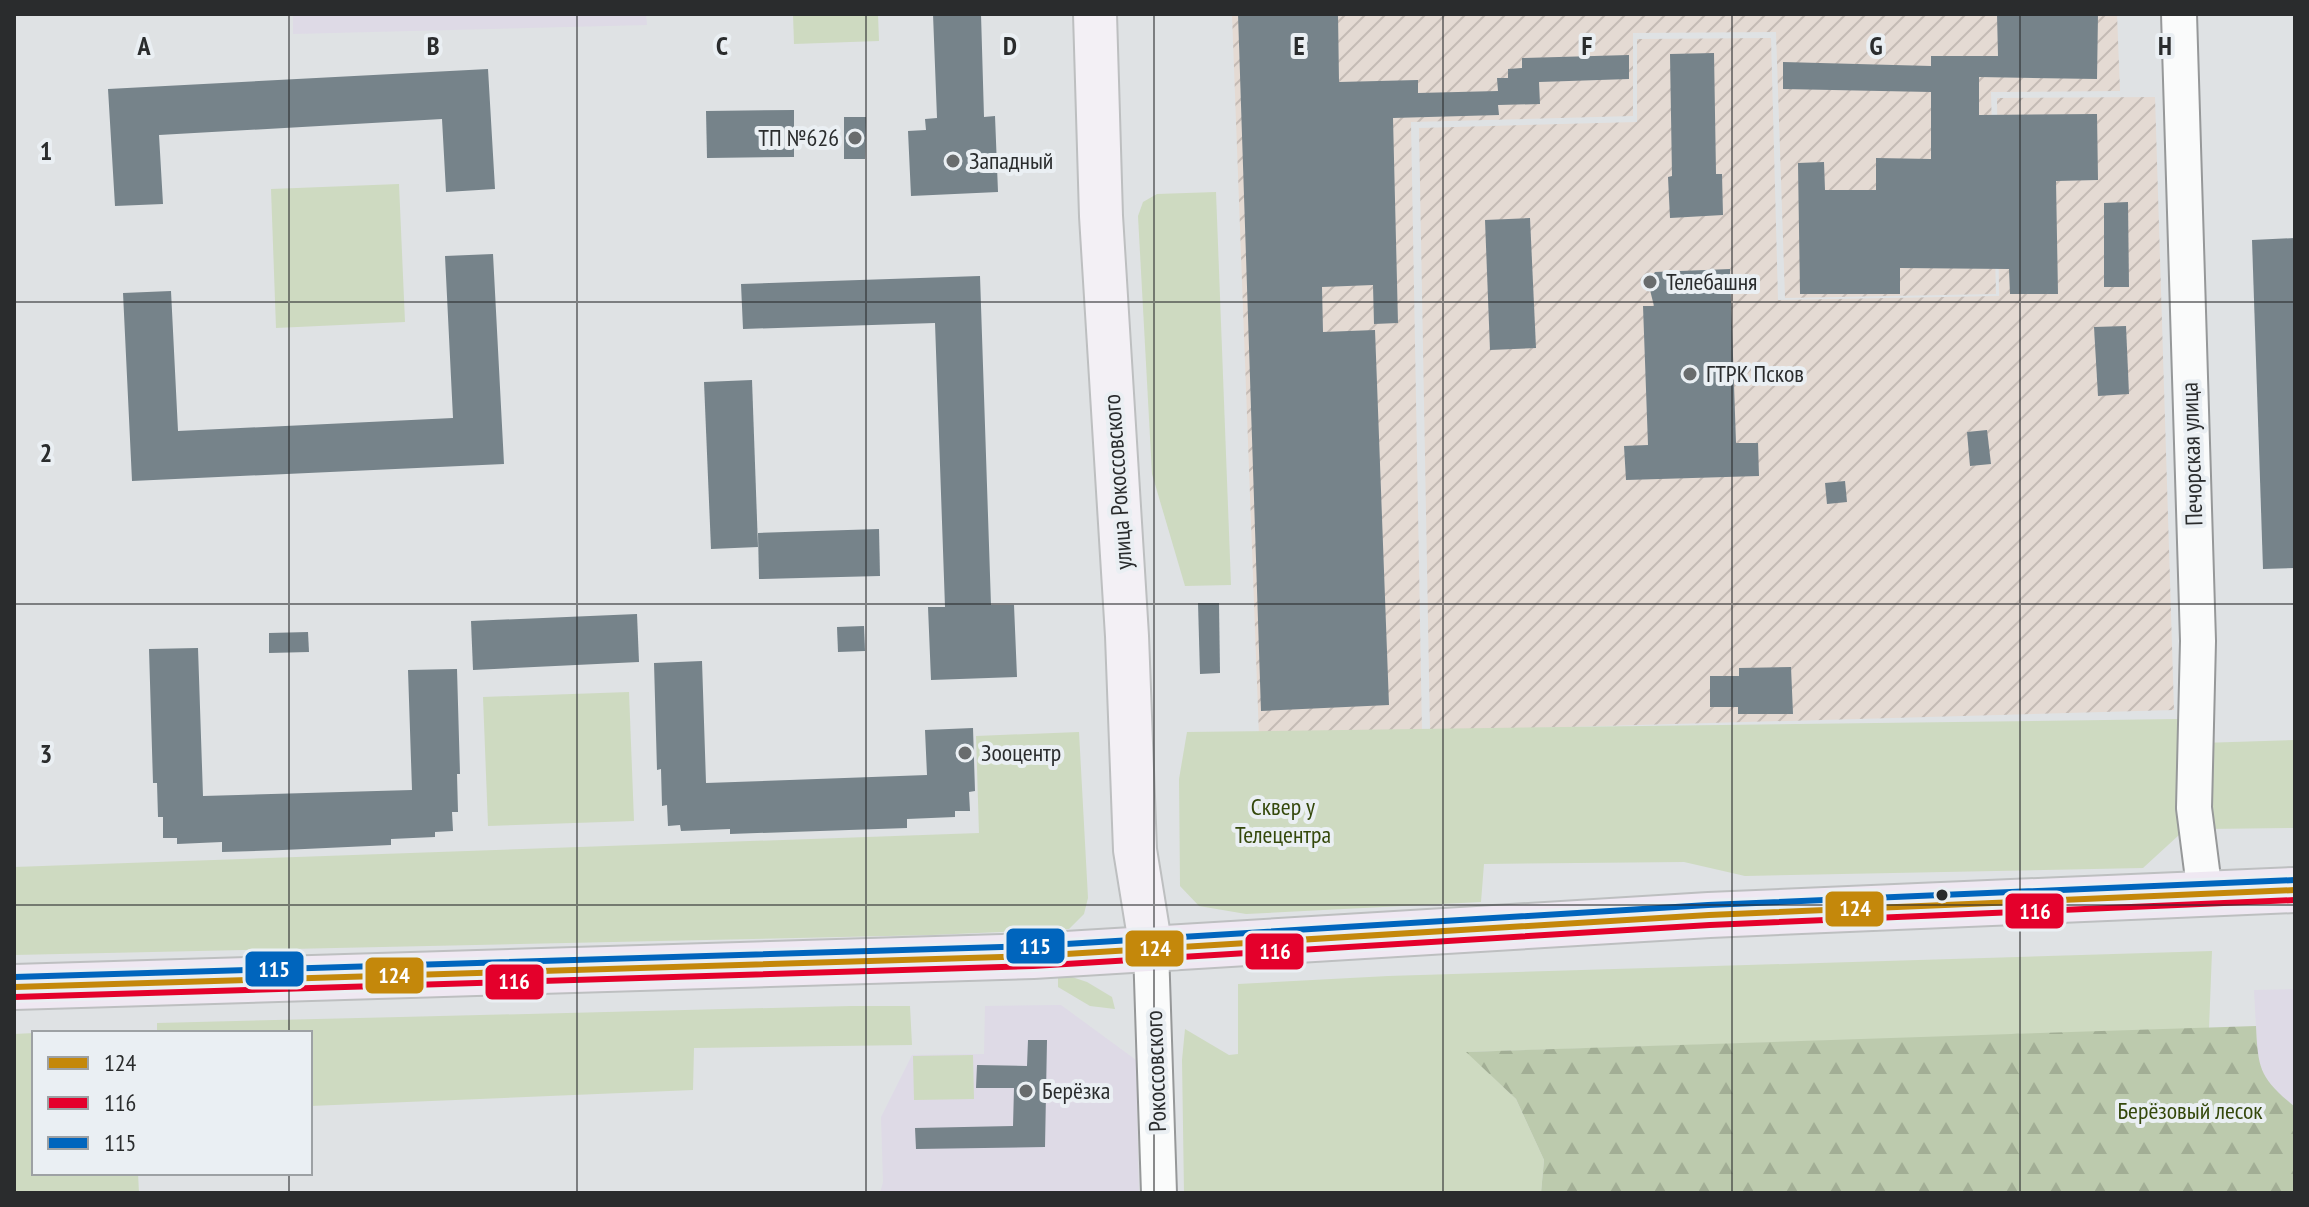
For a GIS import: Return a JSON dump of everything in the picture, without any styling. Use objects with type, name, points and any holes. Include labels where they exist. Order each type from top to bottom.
[{"type":"highway","points":[[14,987],[1033,956],[1709,915],[2295,890]]},
{"type":"main road","name":"улица Рокоссовского","points":[[1095,14],[1101,216],[1126,620],[1135,850],[1151,949]]},
{"type":"street","name":"Печорская улица","points":[[2179,14],[2198,641],[2194,808],[2205,894]]},
{"type":"street","name":"Рокоссовского","points":[[1151,949],[1159,1193]]},
{"type":"shaded area","points":[[293,14],[646,14],[647,25],[293,34]]},
{"type":"shaded area","points":[[1232,14],[2117,14],[2120,91],[1991,92],[1996,294],[1785,298],[1776,32],[1633,33],[1633,116],[1411,122],[1422,732],[1259,736]]},
{"type":"shaded area","points":[[1771,38],[1778,300],[1999,296],[1997,98],[2155,97],[2174,710],[1430,731],[1419,128],[1637,122],[1637,39]]},
{"type":"shaded area","points":[[2295,989],[2295,1107],[2272,1088],[2258,1064],[2254,990]]},
{"type":"shaded area","points":[[1061,1005],[1136,1060],[1139,1193],[880,1193],[883,1182],[881,1117],[912,1055],[984,1054],[985,1006]]},
{"type":"green space","points":[[793,14],[878,14],[879,41],[794,44]]},
{"type":"green space","points":[[399,184],[405,322],[276,328],[271,189]]},
{"type":"green space","points":[[1216,192],[1231,585],[1185,586],[1152,474],[1138,216],[1143,202],[1157,194]]},
{"type":"green space","points":[[629,692],[634,821],[488,826],[483,697]]},
{"type":"green space","name":"Сквер у Телецентра","points":[[2178,719],[2179,835],[2143,868],[1745,876],[1684,862],[1484,864],[1481,902],[1246,914],[1199,906],[1180,886],[1179,779],[1187,732]]},
{"type":"green space","points":[[1079,732],[1088,898],[1084,914],[1069,929],[932,935],[14,955],[14,867],[979,833],[976,736]]},
{"type":"green space","points":[[2295,740],[2295,828],[2206,829],[2201,743]]},
{"type":"green space","points":[[2212,951],[2209,1029],[1467,1052],[1516,1099],[1544,1160],[1541,1193],[1184,1193],[1182,1060],[1185,1029],[1229,1055],[1238,1054],[1238,984],[1388,976]]},
{"type":"green space","points":[[1069,976],[1087,982],[1112,997],[1115,1009],[1090,1006],[1058,987],[1058,978]]},
{"type":"green space","points":[[910,1006],[912,1045],[694,1048],[693,1090],[312,1106],[312,1031],[157,1031],[157,1023]]},
{"type":"green space","name":"Берёзовый лесок","points":[[2256,1026],[2263,1072],[2274,1088],[2295,1107],[2295,1193],[1541,1193],[1544,1160],[1516,1099],[1466,1052]]},
{"type":"green space","points":[[32,1033],[32,1175],[138,1175],[139,1193],[14,1193],[14,1034]]},
{"type":"green space","points":[[973,1055],[974,1099],[914,1100],[913,1056]]},
{"type":"building","points":[[933,14],[981,14],[984,117],[995,116],[998,192],[911,196],[908,131],[926,130],[925,119],[937,118]]},
{"type":"building","points":[[1238,14],[1338,14],[1339,82],[1418,80],[1418,93],[1498,91],[1497,78],[1508,78],[1508,69],[1522,68],[1522,58],[1629,55],[1629,79],[1539,82],[1540,104],[1498,105],[1499,115],[1393,118],[1398,323],[1374,324],[1373,285],[1322,287],[1323,332],[1375,330],[1389,705],[1261,711]]},
{"type":"building","points":[[1997,14],[2098,14],[2097,79],[1979,77],[1979,115],[2097,114],[2098,180],[2056,181],[2058,294],[2010,294],[2009,269],[1900,268],[1900,294],[1800,294],[1798,163],[1824,162],[1825,190],[1876,190],[1876,158],[1931,159],[1931,92],[1783,89],[1783,62],[1931,66],[1931,56],[1998,56]]},
{"type":"building","points":[[1714,53],[1716,174],[1722,174],[1723,215],[1670,218],[1670,54]]},
{"type":"building","points":[[488,69],[495,189],[446,192],[442,119],[159,135],[163,204],[115,206],[108,89]]},
{"type":"building","points":[[794,110],[794,157],[707,158],[706,111]]},
{"type":"building","name":"ТП №626","points":[[844,117],[866,117],[865,159],[844,159]]},
{"type":"building","points":[[2128,202],[2129,287],[2104,287],[2104,203]]},
{"type":"building","points":[[1530,218],[1536,348],[1490,350],[1485,220]]},
{"type":"building","points":[[2295,238],[2295,568],[2263,569],[2252,240]]},
{"type":"building","points":[[493,254],[504,464],[132,481],[123,293],[171,291],[178,431],[453,418],[445,256]]},
{"type":"building","name":"ГТРК Псков","points":[[1730,269],[1736,443],[1758,443],[1759,476],[1626,480],[1624,446],[1648,445],[1643,306],[1654,306],[1648,282],[1655,272]]},
{"type":"building","points":[[980,276],[991,605],[1014,605],[1017,677],[931,680],[928,607],[945,607],[935,323],[743,329],[741,284]]},
{"type":"building","points":[[2126,326],[2129,394],[2098,396],[2094,327]]},
{"type":"building","points":[[752,380],[758,547],[711,549],[704,382]]},
{"type":"building","points":[[1987,430],[1991,464],[1970,466],[1967,432]]},
{"type":"building","points":[[1845,481],[1847,502],[1827,504],[1825,483]]},
{"type":"building","points":[[879,529],[880,576],[759,579],[758,533]]},
{"type":"building","points":[[1198,603],[1219,603],[1220,673],[1200,674]]},
{"type":"building","points":[[637,614],[639,662],[473,670],[471,621]]},
{"type":"building","points":[[864,626],[865,651],[838,652],[837,627]]},
{"type":"building","points":[[308,632],[309,652],[269,653],[269,633]]},
{"type":"building","points":[[198,648],[203,796],[412,790],[408,670],[457,669],[460,774],[457,774],[458,812],[452,812],[453,831],[435,832],[435,837],[391,839],[391,845],[222,852],[222,842],[177,844],[177,838],[163,838],[163,817],[158,817],[157,783],[153,783],[149,649]]},
{"type":"building","points":[[702,661],[706,783],[927,775],[925,730],[973,728],[975,791],[969,792],[970,811],[955,811],[955,817],[907,819],[907,828],[730,834],[730,829],[681,831],[680,825],[668,826],[667,805],[662,806],[661,769],[657,770],[654,663]]},
{"type":"building","points":[[1791,667],[1793,714],[1738,714],[1738,707],[1710,707],[1710,676],[1739,676],[1739,668]]},
{"type":"building","points":[[1028,1040],[1047,1040],[1045,1147],[916,1149],[915,1128],[1013,1126],[1014,1088],[976,1088],[977,1065],[1027,1066]]},
{"type":"transit line","name":"115","points":[[14,977],[1033,946],[1708,905],[2295,880]]},
{"type":"transit line","name":"124","points":[[14,987],[1033,956],[1709,915],[2295,890]]},
{"type":"transit line","name":"116","points":[[14,997],[1033,966],[1710,925],[2295,900]]},
{"type":"place","name":"ТП №626","points":[[855,138]]},
{"type":"place","name":"Западный","points":[[953,161]]},
{"type":"place","name":"Телебашня","points":[[1650,282]]},
{"type":"place","name":"ГТРК Псков","points":[[1690,374]]},
{"type":"place","name":"Зооцентр","points":[[965,753]]},
{"type":"place","name":"Берёзка","points":[[1026,1091]]}]
